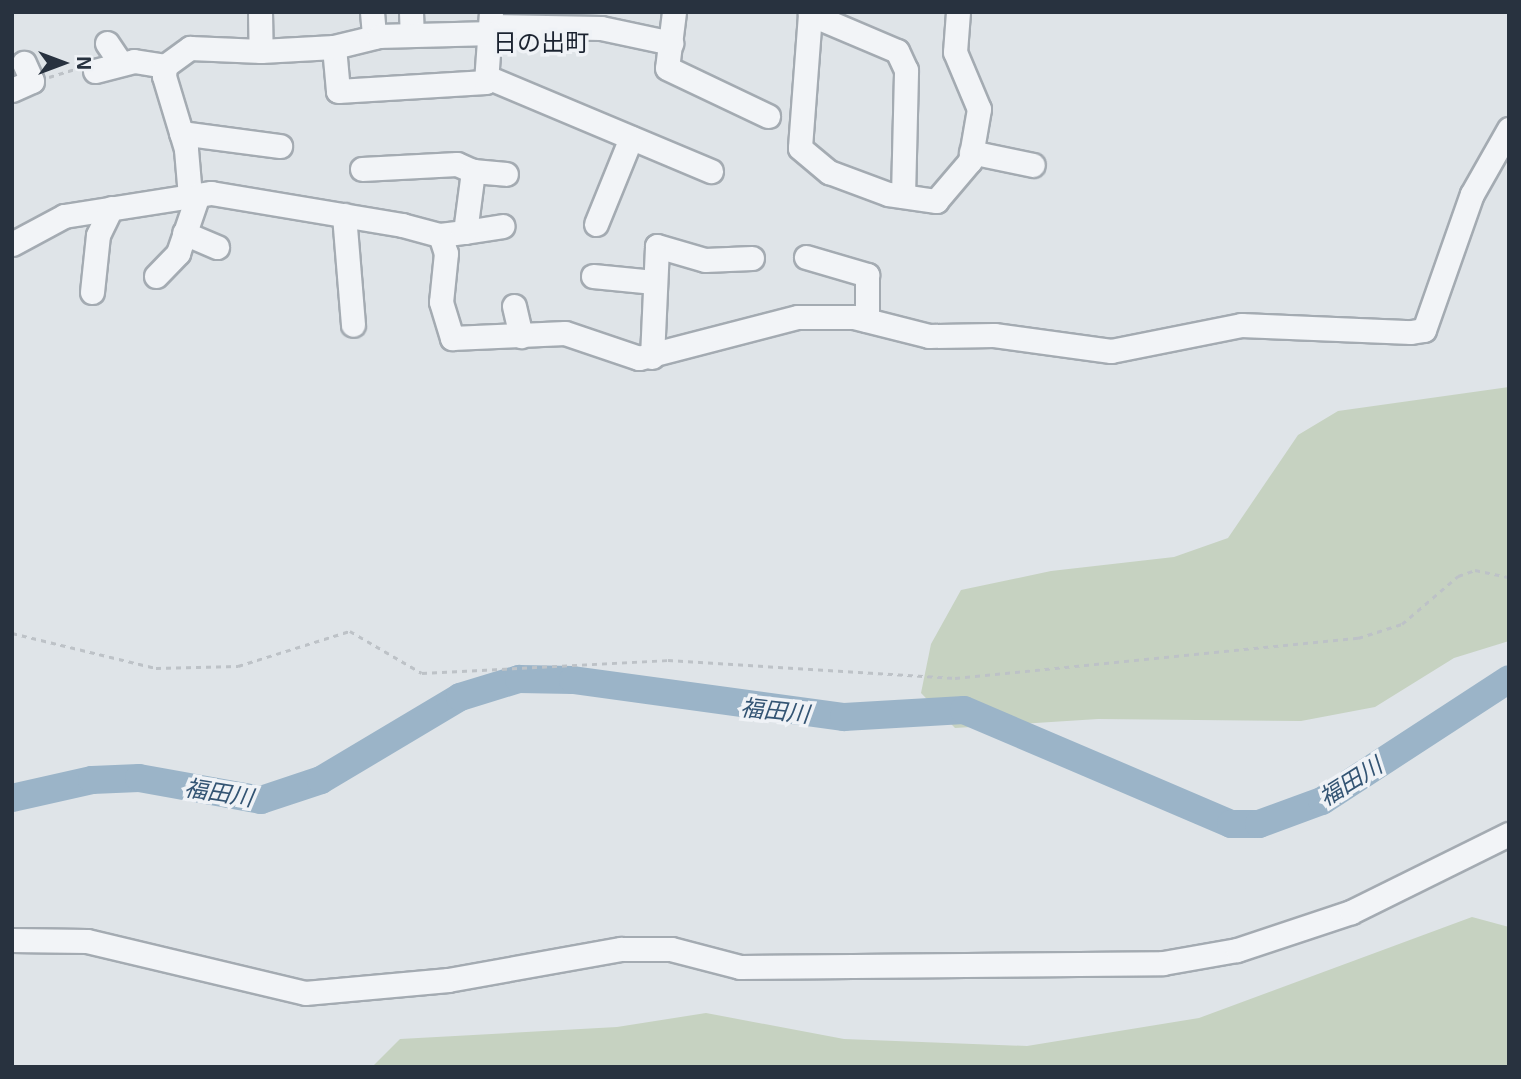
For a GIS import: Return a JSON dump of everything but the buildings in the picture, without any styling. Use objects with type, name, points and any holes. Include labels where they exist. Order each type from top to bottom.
[{"type":"street","points":[[260,12],[261,51]]},
{"type":"street","points":[[372,12],[374,37]]},
{"type":"street","points":[[674,12],[667,68],[768,116]]},
{"type":"street","points":[[903,196],[906,70],[897,51],[807,13],[800,148],[829,172],[903,196],[936,201],[953,187],[971,152],[979,109],[954,52],[958,12]]},
{"type":"street","points":[[95,71],[121,64],[165,66],[190,48],[261,51],[334,47],[411,24],[601,28],[671,43]]},
{"type":"street","points":[[334,47],[338,91],[486,82],[491,24]]},
{"type":"street","points":[[107,43],[121,64]]},
{"type":"street","points":[[156,276],[178,253],[194,195],[165,66]]},
{"type":"street","points":[[487,77],[711,172]]},
{"type":"street","points":[[440,235],[446,253],[441,302],[452,338],[565,333],[652,357],[797,317],[867,320],[929,336],[994,335],[1111,351],[1241,325],[1424,330],[1472,194],[1509,129]]},
{"type":"street","points":[[181,133],[249,136],[281,146]]},
{"type":"street","points":[[596,224],[631,138]]},
{"type":"street","points":[[971,152],[1033,165]]},
{"type":"street","points":[[362,169],[457,164],[473,172],[506,174]]},
{"type":"street","points":[[465,232],[473,172]]},
{"type":"street","points":[[12,244],[64,216],[194,195],[344,215],[440,235],[503,226]]},
{"type":"street","points":[[92,292],[98,235],[111,208]]},
{"type":"street","points":[[344,215],[353,325]]},
{"type":"street","points":[[184,233],[217,247]]},
{"type":"street","points":[[652,357],[657,246],[705,260],[752,258]]},
{"type":"street","points":[[806,257],[867,275],[867,320]]},
{"type":"street","points":[[593,276],[654,282]]},
{"type":"street","points":[[514,306],[521,336]]},
{"type":"street","points":[[12,940],[88,941],[306,993],[448,981],[621,949],[671,949],[740,967],[1163,963],[1237,950],[1351,912],[1509,834]]},
{"type":"path","points":[[23,78],[87,66],[95,71]]},
{"type":"path","points":[[12,633],[156,668],[238,666],[350,631],[422,673],[668,660],[955,678],[1358,638],[1402,624],[1458,576],[1475,570],[1509,578]]},
{"type":"green space","points":[[1509,387],[1509,641],[1454,658],[1375,707],[1301,721],[1098,719],[955,728],[921,693],[931,644],[961,590],[1051,571],[1174,557],[1228,538],[1298,435],[1338,411]]},
{"type":"green space","points":[[1472,917],[1509,927],[1509,1067],[372,1067],[400,1039],[617,1027],[706,1013],[844,1039],[1027,1046],[1199,1018]]},
{"type":"waterway","name":"福田川","points":[[12,798],[92,780],[139,778],[261,800],[321,780],[460,697],[519,679],[573,680],[844,717],[964,710],[1231,824],[1259,824],[1322,801],[1509,679]]},
{"type":"district","name":"日の出町","points":[[541,42]]}]
